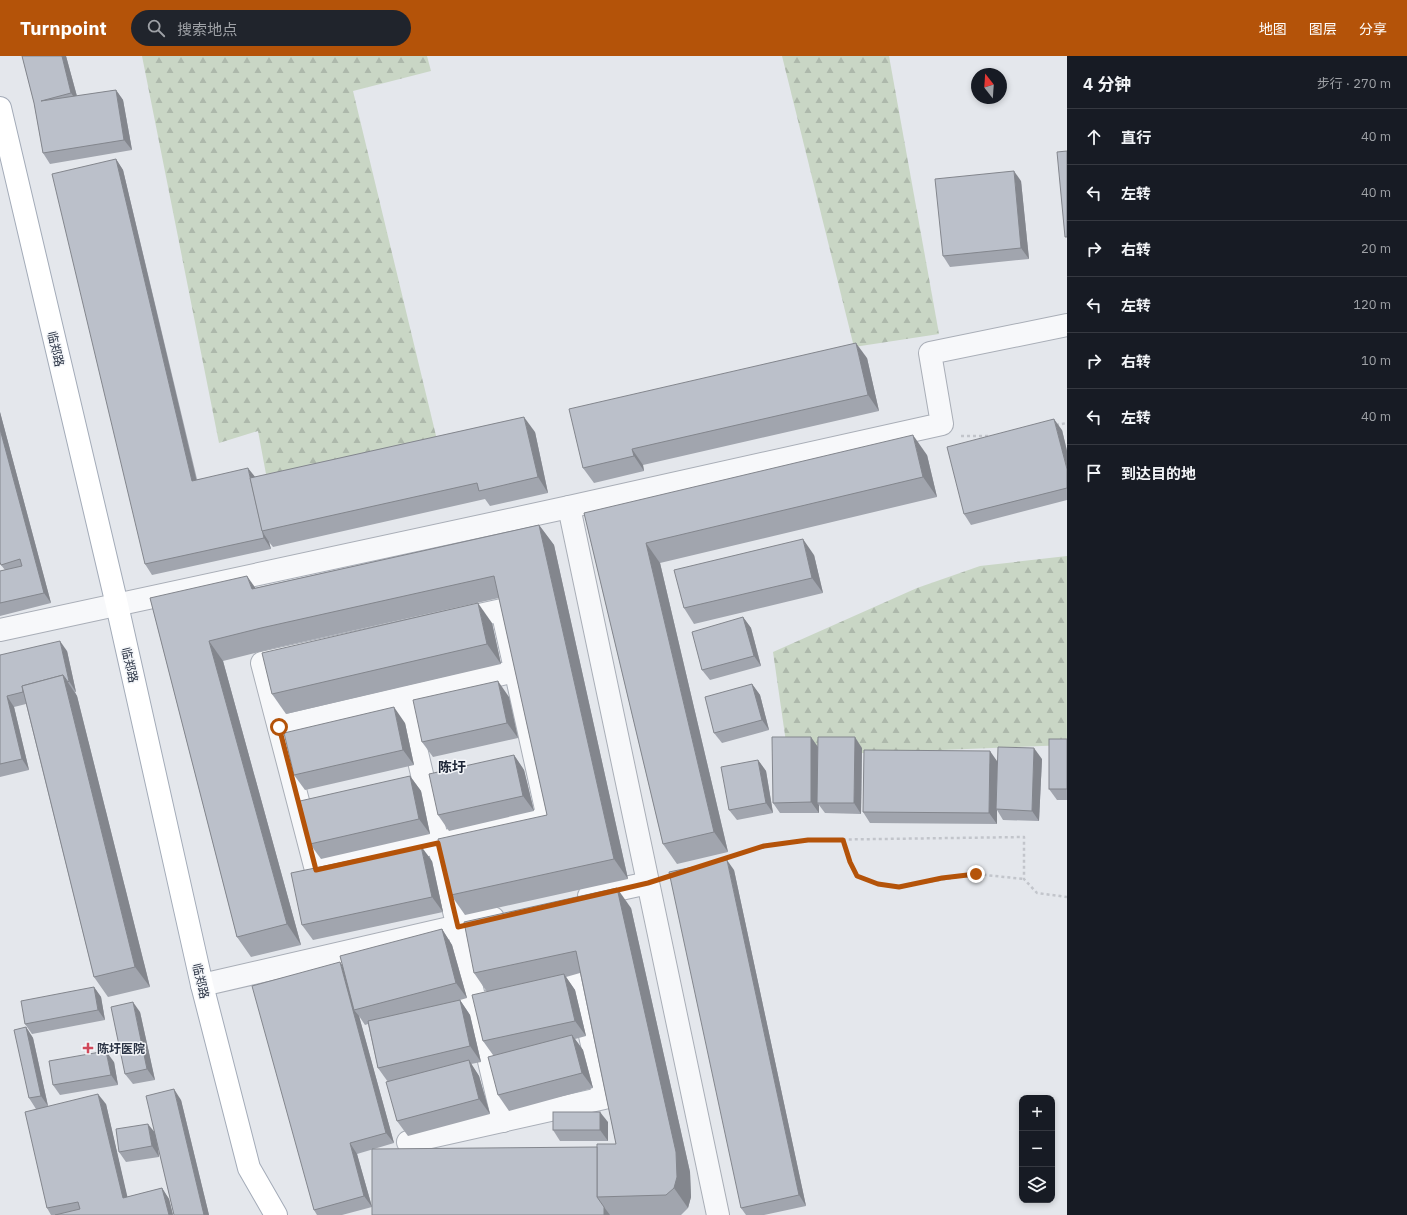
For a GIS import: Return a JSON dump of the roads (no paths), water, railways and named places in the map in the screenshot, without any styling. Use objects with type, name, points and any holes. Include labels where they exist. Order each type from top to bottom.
[{"type":"main road","name":"临郑路","points":[[0,108],[3,138],[116,605],[202,985],[249,1168],[276,1215]]},
{"type":"street","points":[[0,630],[569,507],[942,424],[930,353],[1067,326]]},
{"type":"street","points":[[569,507],[718,1215]]},
{"type":"street","points":[[502,610],[548,818],[316,870],[279,727],[262,663],[502,610]]},
{"type":"street","points":[[279,727],[515,671]]},
{"type":"street","points":[[404,698],[503,1121]]},
{"type":"street","points":[[511,757],[533,752]]},
{"type":"street","points":[[399,782],[445,772]]},
{"type":"street","points":[[299,805],[322,800]]},
{"type":"street","points":[[572,900],[648,883]]},
{"type":"street","points":[[202,985],[511,914]]},
{"type":"street","points":[[408,1142],[604,1098],[578,982],[416,1018]]},
{"type":"street","points":[[570,1047],[591,1042]]},
{"type":"street","points":[[468,1070],[512,1060]]},
{"type":"place","name":"陈圩医院","points":[[88,1048]]},
{"type":"district","name":"陈圩","points":[[452,767]]}]
